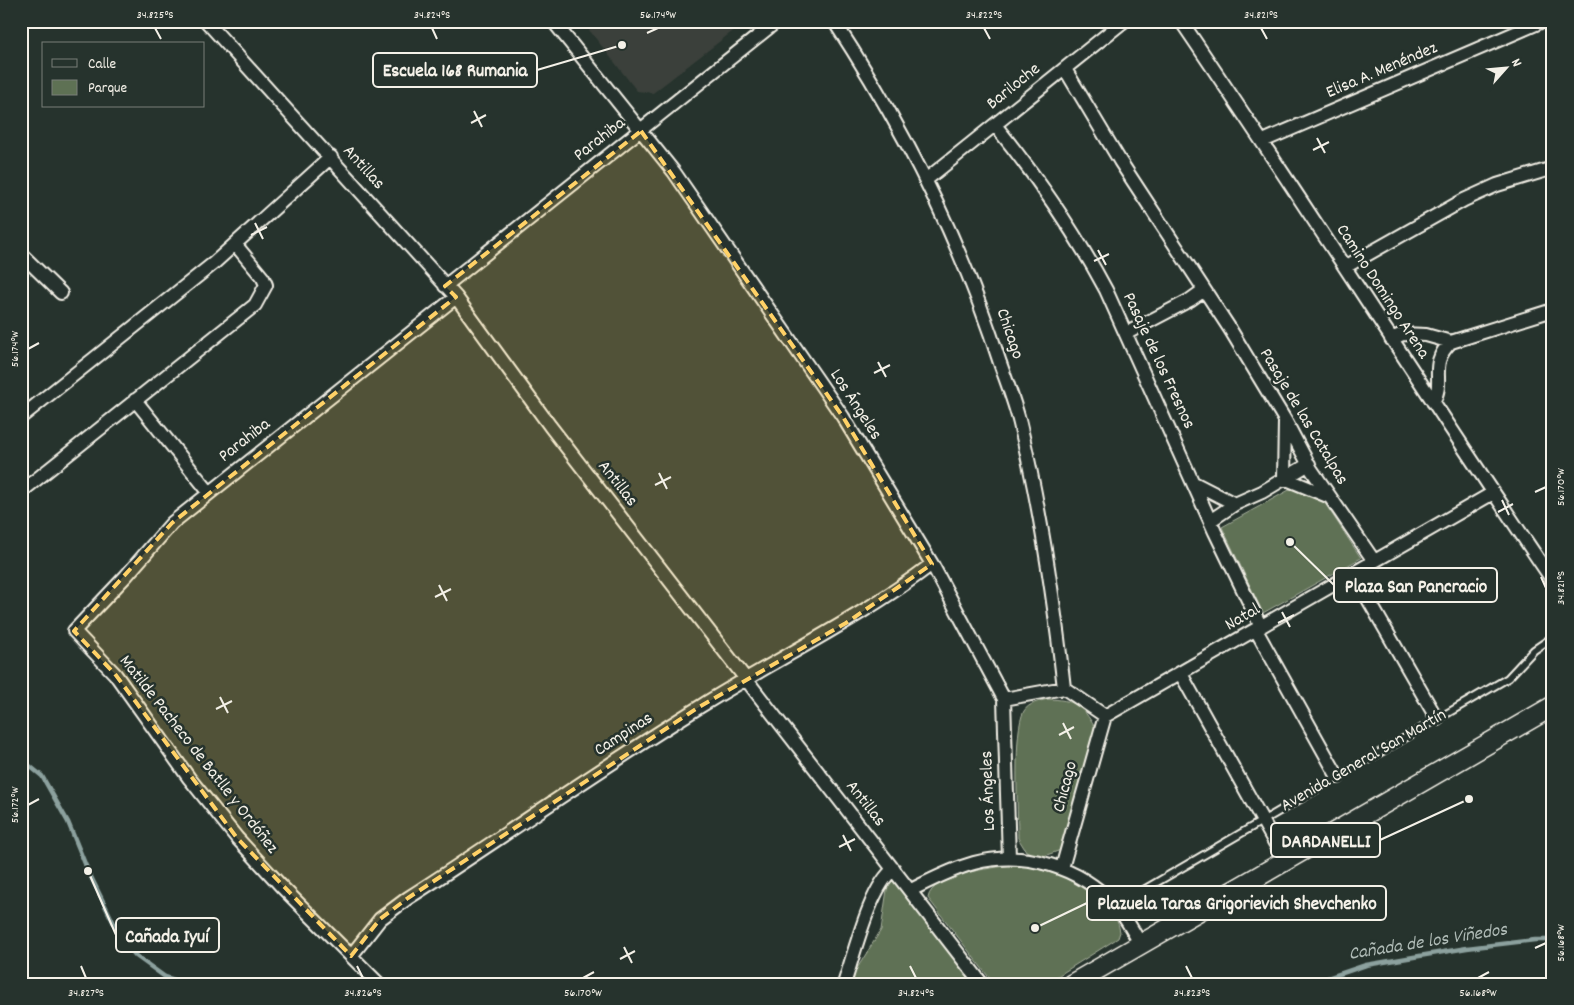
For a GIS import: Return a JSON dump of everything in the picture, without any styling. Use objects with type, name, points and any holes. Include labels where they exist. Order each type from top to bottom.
[{"type":"main road","points":[[1072,984],[1553,706]]},
{"type":"street","name":"Antillas","points":[[206,21],[456,297],[550,426],[982,984]]},
{"type":"street","name":"Los Ángeles","points":[[553,21],[674,172],[843,417],[932,564],[1004,698],[1009,858]]},
{"type":"street","name":"Parahiba","points":[[445,286],[777,21]]},
{"type":"street","name":"Chicago","points":[[834,21],[887,106],[927,179],[988,323],[1020,423],[1053,588],[1064,688]]},
{"type":"street","name":"Bariloche","points":[[927,179],[1124,21]]},
{"type":"street","name":"Camino Domingo Arena","points":[[1181,21],[1263,142],[1391,340],[1553,581]]},
{"type":"street","name":"Elisa A. Menéndez","points":[[1263,142],[1542,21]]},
{"type":"street","name":"Pasaje de las Catalpas","points":[[1065,69],[1139,191],[1204,290],[1285,420],[1309,464],[1374,561]]},
{"type":"street","name":"Pasaje de los Fresnos","points":[[994,125],[1016,151],[1089,258],[1127,333],[1258,628],[1338,777]]},
{"type":"street","points":[[21,417],[235,244],[330,157]]},
{"type":"street","points":[[1345,267],[1464,200],[1497,185],[1553,168]]},
{"type":"street","points":[[22,491],[255,305],[266,285],[263,278],[235,244]]},
{"type":"street","points":[[22,257],[61,292]]},
{"type":"street","points":[[1127,333],[1184,304],[1204,290]]},
{"type":"street","name":"Parahiba","points":[[74,631],[126,576],[172,523],[456,297]]},
{"type":"street","points":[[1433,402],[1438,392],[1437,365],[1442,350],[1450,342],[1553,310]]},
{"type":"street","points":[[1391,340],[1403,334],[1426,335],[1450,342]]},
{"type":"street","points":[[135,400],[209,492]]},
{"type":"street","points":[[1284,478],[1285,420]]},
{"type":"street","points":[[1210,521],[1236,504],[1309,464]]},
{"type":"street","points":[[1284,478],[1330,497]]},
{"type":"street","points":[[1194,483],[1236,504]]},
{"type":"street","name":"Natal","points":[[1105,716],[1493,493]]},
{"type":"street","name":"Campinas","points":[[350,956],[380,919],[408,898],[746,678],[846,623],[896,591],[932,564]]},
{"type":"street","points":[[1353,573],[1437,719]]},
{"type":"street","name":"Matilde Pacheco de Batlle y Ordóñez","points":[[74,631],[115,674],[189,778],[236,838],[379,984]]},
{"type":"street","points":[[1181,674],[1285,861]]},
{"type":"street","points":[[1004,698],[1064,688],[1105,716]]},
{"type":"street","name":"Chicago","points":[[1062,868],[1105,716]]},
{"type":"street","points":[[911,890],[959,868],[1009,858],[1034,860],[1062,868],[1088,882],[1116,906],[1140,943]]},
{"type":"street","points":[[844,984],[856,942],[883,878],[894,870]]},
{"type":"lane","name":"Avenida General San Martín","points":[[1116,906],[1508,678],[1534,650],[1553,637]]},
{"type":"highlighted area","points":[[641,131],[843,417],[932,564],[846,623],[699,707],[408,898],[380,919],[351,956],[237,838],[115,674],[74,631],[172,523],[456,297],[445,286]]},
{"type":"shaded area","points":[[582,21],[746,21],[653,93],[637,91]]},
{"type":"green space","points":[[1309,479],[1361,558],[1263,613],[1222,527]]},
{"type":"green space","points":[[1048,699],[1071,702],[1076,705],[1086,713],[1095,728],[1061,850],[1041,857],[1026,851],[1018,838],[1017,753],[1018,735],[1024,711],[1032,704]]},
{"type":"green space","points":[[1012,865],[1043,870],[1061,876],[1093,893],[1106,904],[1115,917],[1120,932],[1118,938],[1045,984],[994,984],[928,898],[932,890],[940,883],[951,878],[978,870]]},
{"type":"green space","points":[[892,880],[898,882],[972,984],[850,984],[856,970],[881,930],[888,883]]},
{"type":"waterway","points":[[21,759],[42,776],[68,822],[88,871],[121,938],[136,956],[165,977],[187,984]]},
{"type":"waterway","name":"Cañada de los Viñedos","points":[[1310,984],[1366,965],[1467,948],[1535,940],[1553,940]]},
{"type":"place","name":"Escuela 168 Rumania","points":[[622,45]]},
{"type":"place","name":"Plaza San Pancracio","points":[[1290,542]]},
{"type":"place","name":"DARDANELLI","points":[[1469,799]]},
{"type":"place","name":"Cañada Iyuí","points":[[88,871]]},
{"type":"place","name":"Plazuela Taras Grigorievich Shevchenko","points":[[1035,928]]}]
